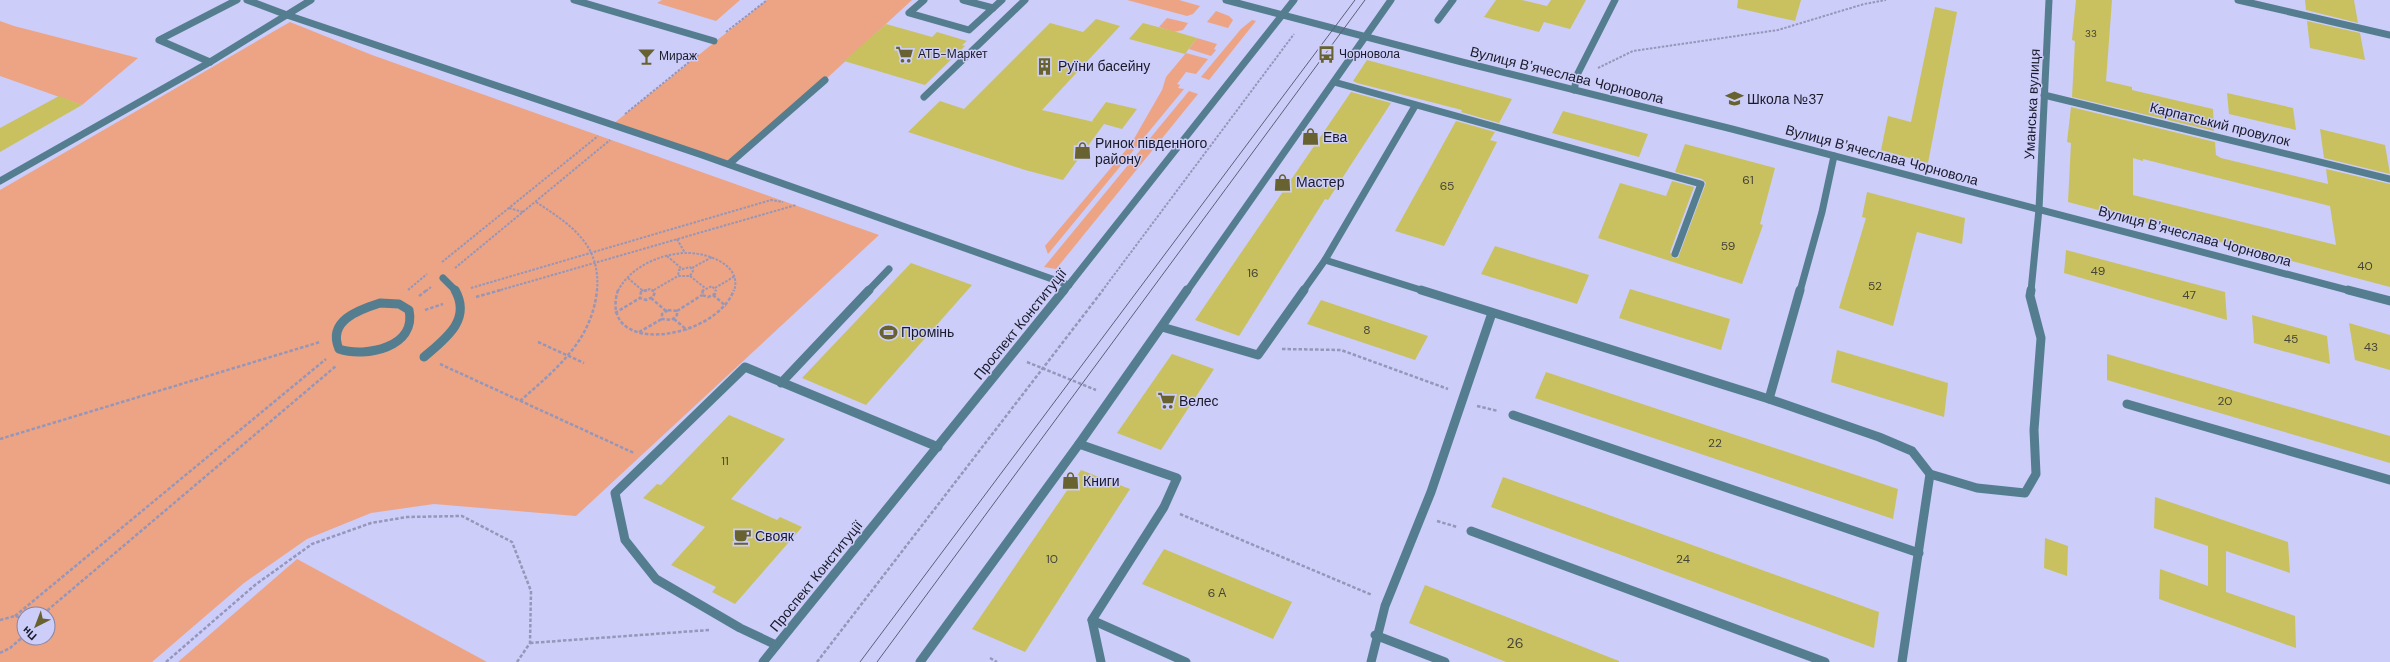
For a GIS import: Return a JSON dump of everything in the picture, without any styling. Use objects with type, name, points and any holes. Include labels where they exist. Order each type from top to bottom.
[{"type":"street","points":[[210,62],[159,40],[238,0]]},
{"type":"street","points":[[247,0],[729,164],[1069,284]]},
{"type":"street","points":[[0,181],[210,62],[311,0]]},
{"type":"street","points":[[574,0],[714,41]]},
{"type":"street","points":[[924,0],[909,13],[969,30],[1002,0]]},
{"type":"street","points":[[963,0],[993,8]]},
{"type":"street","points":[[924,97],[1025,0]]},
{"type":"street","points":[[1226,0],[1366,36]]},
{"type":"street","name":"Проспект Конституції","points":[[763,662],[1012,356],[1294,0]]},
{"type":"street","points":[[920,662],[1079,444],[1391,0]]},
{"type":"street","points":[[1438,20],[1453,0]]},
{"type":"street","points":[[1574,90],[1578,73],[1615,0]]},
{"type":"street","name":"Уманська вулиця","points":[[1930,474],[1979,490],[2007,494],[2026,493],[2036,474],[2034,430],[2041,338],[2030,296],[2039,209],[2049,0]]},
{"type":"street","points":[[2238,0],[2390,35]]},
{"type":"street","name":"Вулиця Вʼячеслава Чорновола","points":[[1366,36],[2390,301]]},
{"type":"street","points":[[729,164],[825,80]]},
{"type":"street","points":[[1334,82],[1415,106],[1700,184],[1675,254]]},
{"type":"street","name":"Карпатський провулок","points":[[2044,95],[2390,179]]},
{"type":"street","points":[[1162,327],[1258,355],[1325,260],[1415,106]]},
{"type":"street","points":[[1769,399],[1822,212],[1834,156]]},
{"type":"street","points":[[1325,260],[1769,399],[1879,437],[1912,451],[1930,474],[1902,662]]},
{"type":"street","points":[[780,383],[889,269]]},
{"type":"street","points":[[424,357],[455,329],[461,315],[460,297],[443,278]]},
{"type":"street","points":[[392,303],[405,306],[412,315],[412,323],[407,331],[389,346],[376,351],[350,354],[339,349],[334,338],[337,329],[354,313],[373,305],[392,303]]},
{"type":"street","points":[[1371,662],[1375,635],[1387,601],[1422,517],[1492,313]]},
{"type":"street","points":[[776,645],[740,628],[656,579],[625,540],[614,493],[745,367],[780,383],[938,447]]},
{"type":"street","points":[[2127,404],[2390,480]]},
{"type":"street","points":[[1514,416],[1919,553]]},
{"type":"street","points":[[1079,444],[1177,478],[1164,507],[1092,620],[1101,662]]},
{"type":"street","points":[[1471,531],[1825,662]]},
{"type":"street","points":[[1092,620],[1186,662]]},
{"type":"street","points":[[1375,635],[1445,662]]},
{"type":"path","points":[[442,263],[714,41],[767,0]]},
{"type":"path","points":[[1578,73],[1605,67],[1633,51],[1778,30],[1864,4],[1886,0]]},
{"type":"path","points":[[816,662],[1044,369],[1303,20]]},
{"type":"path","points":[[405,306],[443,278],[624,128]]},
{"type":"path","points":[[412,315],[460,297],[592,253],[771,200],[803,204],[597,262],[460,297]]},
{"type":"path","points":[[520,401],[569,357],[583,337],[595,307],[599,280],[597,262],[588,244],[569,223],[536,202]]},
{"type":"path","points":[[509,208],[524,212]]},
{"type":"path","points":[[677,239],[685,253]]},
{"type":"path","points":[[685,253],[712,257],[730,267],[734,276],[735,292],[726,306],[714,318],[675,334],[654,335],[639,332],[622,324],[615,313],[614,300],[620,286],[647,263],[667,256],[685,253]]},
{"type":"path","points":[[667,256],[681,268],[692,268],[712,257]]},
{"type":"path","points":[[678,276],[678,272],[681,268]]},
{"type":"path","points":[[690,276],[693,273],[692,268]]},
{"type":"path","points":[[392,303],[429,273]]},
{"type":"path","points":[[640,298],[639,295],[643,291],[654,290],[678,276],[690,276],[705,288],[715,288],[734,276]]},
{"type":"path","points":[[628,278],[643,291]]},
{"type":"path","points":[[702,295],[701,292],[705,288]]},
{"type":"path","points":[[714,295],[717,290],[715,288]]},
{"type":"path","points":[[615,313],[640,298],[644,300],[651,298],[654,295],[654,290]]},
{"type":"path","points":[[651,298],[666,311],[676,311],[702,295],[714,295],[726,306]]},
{"type":"path","points":[[662,319],[662,314],[666,311]]},
{"type":"path","points":[[639,332],[662,319],[667,321],[674,319],[677,316],[676,311]]},
{"type":"path","points":[[674,319],[687,330]]},
{"type":"path","points":[[0,439],[334,338]]},
{"type":"path","points":[[538,342],[584,363]]},
{"type":"path","points":[[0,620],[15,616],[339,349]]},
{"type":"path","points":[[1263,349],[1341,350],[1402,371],[1463,397],[1514,416]]},
{"type":"path","points":[[52,606],[350,354]]},
{"type":"path","points":[[1012,356],[1111,397]]},
{"type":"path","points":[[424,357],[649,460]]},
{"type":"path","points":[[1164,507],[1387,601]]},
{"type":"path","points":[[166,662],[255,585],[312,544],[371,523],[407,517],[462,516],[512,542],[531,591],[530,643],[517,662]]},
{"type":"path","points":[[1422,517],[1471,531]]},
{"type":"path","points":[[530,643],[740,628]]},
{"type":"path","points":[[0,653],[16,644]]},
{"type":"path","points":[[990,658],[997,662]]},
{"type":"shaded area","points":[[662,0],[740,0],[716,21],[657,3]]},
{"type":"shaded area","points":[[767,0],[912,0],[825,80],[729,164],[613,124]]},
{"type":"shaded area","points":[[1127,0],[1179,0],[1200,6],[1193,14],[1187,16]]},
{"type":"shaded area","points":[[1216,11],[1229,16],[1233,20],[1228,28],[1207,22]]},
{"type":"shaded area","points":[[1167,18],[1188,23],[1183,30],[1174,32],[1159,27]]},
{"type":"shaded area","points":[[1252,20],[1256,21],[1209,80],[1201,77],[1241,29]]},
{"type":"shaded area","points":[[0,21],[14,26],[138,58],[82,105],[0,76]]},
{"type":"shaded area","points":[[290,22],[372,55],[879,235],[576,516],[434,504],[371,513],[307,539],[244,583],[152,662],[0,662],[0,190]]},
{"type":"shaded area","points":[[1197,38],[1217,44],[1214,49],[1216,50],[1211,56],[1189,49]]},
{"type":"shaded area","points":[[1186,53],[1208,59],[1196,74],[1186,72],[1177,84],[1180,85],[1178,88],[1184,89],[1048,254],[1045,246],[1131,144],[1162,90],[1166,77]]},
{"type":"shaded area","points":[[1189,91],[1198,94],[1056,269],[1044,267]]},
{"type":"shaded area","points":[[297,559],[487,662],[178,662]]},
{"type":"building","points":[[1496,0],[1522,0],[1547,6],[1551,0],[1586,0],[1570,29],[1544,22],[1539,32],[1484,17]]},
{"type":"building","points":[[1738,0],[1801,0],[1795,21],[1737,8]]},
{"type":"building","points":[[2076,0],[2112,0],[2106,81],[2132,87],[2132,90],[2213,109],[2214,131],[2072,97],[2075,41],[2072,40]]},
{"type":"building","points":[[2305,0],[2354,0],[2358,23],[2306,10]]},
{"type":"building","points":[[1935,7],[1957,12],[1928,163],[1881,150],[1888,116],[1911,122]]},
{"type":"building","points":[[1096,19],[1120,26],[1042,110],[1094,122],[1092,121],[1106,102],[1137,109],[1122,129],[1104,124],[1063,180],[1025,170],[908,132],[940,101],[964,109],[1050,23],[1083,32]]},
{"type":"building","points":[[2307,21],[2360,33],[2365,60],[2310,48]]},
{"type":"building","points":[[1143,23],[1197,38],[1185,54],[1129,39]]},
{"type":"building","name":"АТБ-Маркет","points":[[886,24],[932,37],[937,32],[967,41],[962,45],[965,46],[925,85],[844,61]]},
{"type":"building","points":[[1367,60],[1512,99],[1499,123],[1461,112],[1462,110],[1353,81]]},
{"type":"building","points":[[1351,92],[1391,103],[1328,200],[1325,199],[1239,336],[1195,320]]},
{"type":"building","points":[[2227,93],[2293,108],[2296,130],[2229,114]]},
{"type":"building","points":[[59,96],[82,105],[0,152],[0,128]]},
{"type":"building","points":[[2071,107],[2215,142],[2216,155],[2221,158],[2328,184],[2326,169],[2390,184],[2390,287],[2068,202],[2071,143],[2067,142]],"holes":[[[2133,158],[2143,161],[2143,159],[2330,206],[2336,245],[2133,195]]]},
{"type":"building","points":[[1563,111],[1648,134],[1639,157],[1552,133]]},
{"type":"building","points":[[1456,121],[1495,132],[1490,140],[1497,142],[1444,246],[1395,231]]},
{"type":"building","points":[[2320,129],[2385,145],[2390,174],[2324,158]]},
{"type":"building","points":[[1685,144],[1775,168],[1760,224],[1763,225],[1742,284],[1598,238],[1620,183],[1666,196],[1672,181],[1694,187],[1670,252],[1673,258],[1678,258],[1706,183],[1702,179],[1675,172]]},
{"type":"building","points":[[1867,192],[1965,218],[1962,244],[1917,232],[1893,326],[1839,308],[1866,218],[1862,217]]},
{"type":"building","points":[[1495,246],[1589,275],[1577,304],[1481,274]]},
{"type":"building","points":[[2066,250],[2225,292],[2227,320],[2064,273]]},
{"type":"building","name":"Промінь","points":[[911,263],[972,285],[866,405],[802,378]]},
{"type":"building","points":[[1630,289],[1730,319],[1721,350],[1619,318]]},
{"type":"building","points":[[1321,300],[1428,336],[1415,360],[1307,324]]},
{"type":"building","points":[[2252,315],[2327,336],[2330,364],[2254,343]]},
{"type":"building","points":[[2349,323],[2390,335],[2390,370],[2355,360]]},
{"type":"building","points":[[1837,350],[1948,383],[1944,417],[1831,382]]},
{"type":"building","name":"Велес","points":[[1172,354],[1214,369],[1161,450],[1117,433]]},
{"type":"building","points":[[2107,354],[2390,436],[2390,463],[2107,380]]},
{"type":"building","points":[[1546,372],[1898,489],[1893,519],[1535,398]]},
{"type":"building","points":[[729,415],[785,439],[731,499],[777,520],[780,517],[802,527],[735,604],[712,592],[716,587],[671,565],[705,527],[643,498],[657,484],[661,485]]},
{"type":"building","points":[[1081,470],[1130,489],[1025,652],[972,629]]},
{"type":"building","points":[[1503,477],[1879,612],[1874,648],[1491,507]]},
{"type":"building","points":[[2155,497],[2288,542],[2290,573],[2226,551],[2226,592],[2295,616],[2296,648],[2159,599],[2160,569],[2208,586],[2208,546],[2154,528]]},
{"type":"building","points":[[2045,538],[2068,546],[2067,576],[2044,568]]},
{"type":"building","points":[[1164,549],[1292,602],[1273,639],[1142,584]]},
{"type":"building","points":[[1425,585],[1619,662],[1506,662],[1409,623]]},
{"type":"tram line","points":[[860,662],[1355,0]]},
{"type":"tram line","points":[[877,662],[1365,0]]},
{"type":"place","name":"АТБ-Маркет","points":[[905,54]]},
{"type":"place","name":"Чорновола","points":[[1326,54]]},
{"type":"place","name":"Мираж","points":[[646,56]]},
{"type":"place","name":"Руїни басейну","points":[[1045,66]]},
{"type":"place","name":"Школа №37","points":[[1734,99]]},
{"type":"place","name":"Ева","points":[[1310,137]]},
{"type":"place","name":"Ринок південного району","points":[[1082,151]]},
{"type":"place","name":"Мастер","points":[[1283,182]]},
{"type":"place","name":"Промінь","points":[[888,332]]},
{"type":"place","name":"Велес","points":[[1166,401]]},
{"type":"place","name":"Книги","points":[[1070,481]]},
{"type":"place","name":"Свояк","points":[[742,536]]}]
